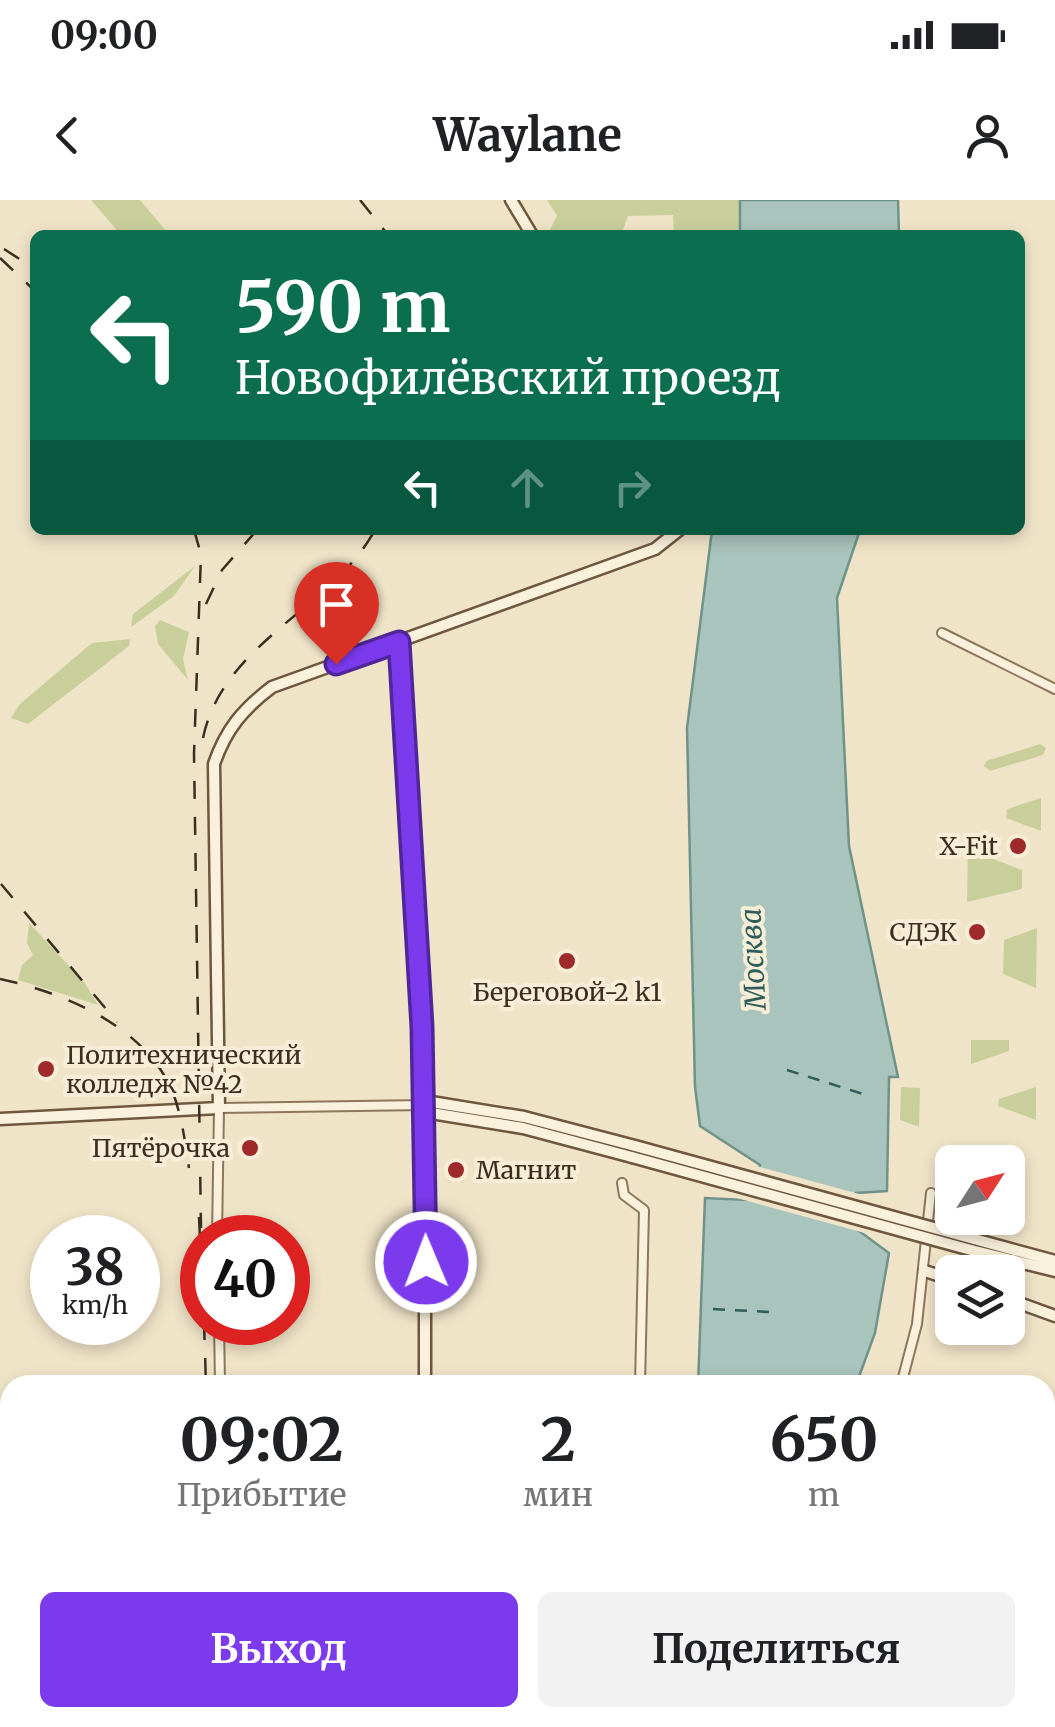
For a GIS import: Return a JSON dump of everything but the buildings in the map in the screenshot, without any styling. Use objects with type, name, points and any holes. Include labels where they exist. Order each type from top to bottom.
[{"type":"street","points":[[511,200],[529,230]]},
{"type":"street","points":[[217,1215],[214,764],[224,733],[249,704],[272,687],[655,549],[673,535]]},
{"type":"street","points":[[942,633],[1055,689]]},
{"type":"street","points":[[399,642],[425,1106],[425,1375]]},
{"type":"street","points":[[0,1119],[219,1108],[425,1106],[524,1117],[1055,1271]]},
{"type":"street","points":[[622,1183],[624,1195],[644,1210],[640,1375]]},
{"type":"street","points":[[903,1375],[924,1271],[931,1193]]},
{"type":"street","points":[[972,1244],[1055,1261]]},
{"type":"street","points":[[924,1271],[935,1275]]},
{"type":"street","points":[[1025,1305],[1055,1316]]},
{"type":"street","points":[[219,1345],[220,1375]]},
{"type":"green space","points":[[91,200],[140,200],[165,230],[117,230]]},
{"type":"green space","points":[[547,200],[740,200],[740,230],[674,230],[673,215],[628,216],[623,230],[550,230],[557,216]]},
{"type":"green space","points":[[195,566],[174,596],[131,627],[133,614]]},
{"type":"green space","points":[[160,620],[189,632],[183,659],[188,680],[158,644],[155,626]]},
{"type":"green space","points":[[130,639],[129,646],[28,724],[11,718],[20,704],[92,643]]},
{"type":"green space","points":[[1040,744],[1046,748],[1043,755],[990,771],[984,766],[986,761]]},
{"type":"green space","points":[[1041,798],[1041,831],[1006,818],[1007,809]]},
{"type":"green space","points":[[968,849],[1022,870],[1022,889],[967,902]]},
{"type":"green space","points":[[29,923],[84,982],[98,1005],[18,980],[22,965],[33,955],[27,943]]},
{"type":"green space","points":[[1037,928],[1036,988],[1003,974],[1004,940]]},
{"type":"green space","points":[[971,1040],[1009,1040],[1009,1051],[971,1064]]},
{"type":"green space","points":[[901,1087],[920,1088],[919,1127],[900,1120]]},
{"type":"green space","points":[[1036,1087],[1036,1120],[998,1106],[999,1099]]},
{"type":"water","points":[[740,200],[898,200],[899,230],[740,230]]},
{"type":"water","name":"Москва","points":[[711,535],[858,535],[837,598],[849,846],[898,1077],[889,1077],[887,1191],[856,1193],[851,1225],[889,1253],[875,1333],[860,1375],[698,1375],[705,1198],[747,1200],[760,1165],[700,1126],[695,1087],[687,728]]},
{"type":"pier","points":[[749,1164],[870,1197],[860,1197],[857,1224],[872,1235],[722,1194],[744,1195],[754,1167]]},
{"type":"ferry route","points":[[787,1070],[863,1094]]},
{"type":"ferry route","points":[[713,1309],[769,1312]]},
{"type":"railway","points":[[360,200],[384,230]]},
{"type":"railway","points":[[4,249],[30,266]]},
{"type":"railway","points":[[0,258],[30,286]]},
{"type":"railway","points":[[195,535],[201,554],[194,754],[201,1215]]},
{"type":"railway","points":[[206,604],[222,570],[253,535]]},
{"type":"railway","points":[[203,738],[214,705],[232,676],[332,583],[372,535]]},
{"type":"railway","points":[[1,884],[117,1022]]},
{"type":"railway","points":[[0,979],[73,1002],[139,1044],[156,1063],[173,1093],[189,1168]]},
{"type":"railway","points":[[205,1345],[206,1375]]},
{"type":"place","name":"X-Fit","points":[[1018,846]]},
{"type":"place","name":"СДЭК","points":[[977,932]]},
{"type":"place","name":"Береговой-2 k1","points":[[567,961]]},
{"type":"place","name":"Политехнический колледж №42","points":[[46,1069]]},
{"type":"place","name":"Пятёрочка","points":[[250,1148]]},
{"type":"place","name":"Магнит","points":[[456,1170]]},
{"type":"route","points":[[336,664],[399,642],[422,1027],[426,1262]]}]
